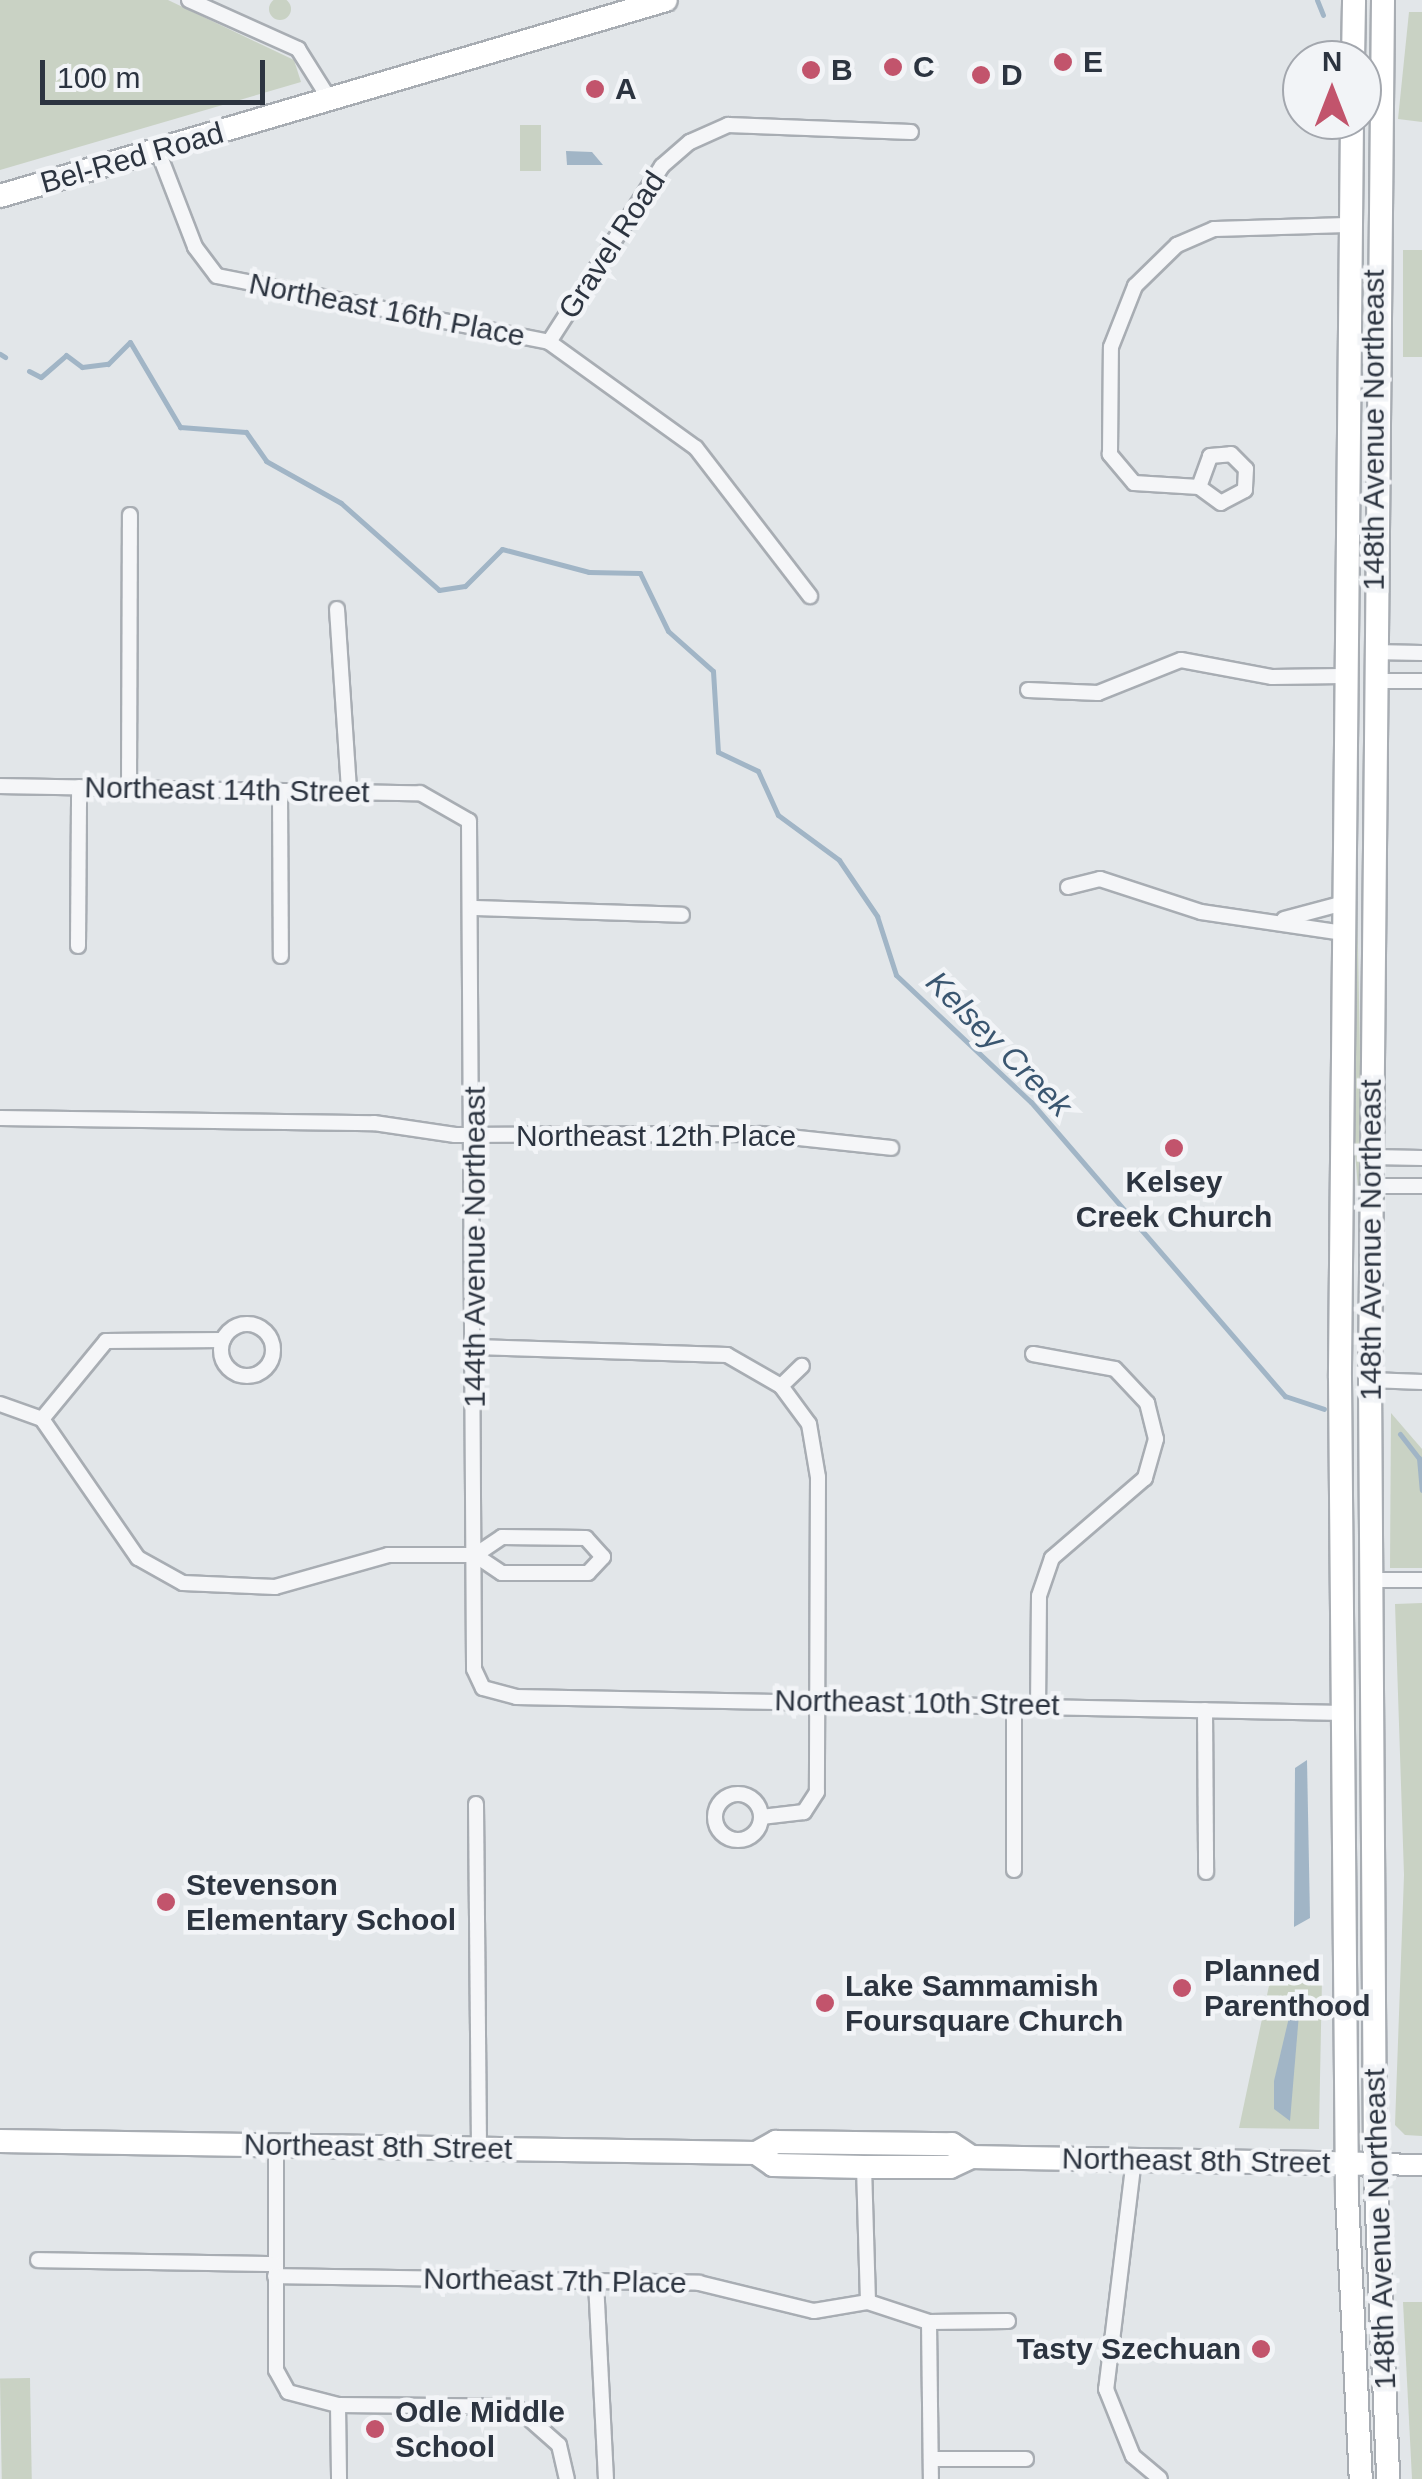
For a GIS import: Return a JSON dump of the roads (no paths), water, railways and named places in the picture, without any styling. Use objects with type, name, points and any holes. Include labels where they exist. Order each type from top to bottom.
[{"type":"main road","name":"Bel-Red Road","points":[[0,196],[666,0]]},
{"type":"main road","points":[[1354,0],[1354,40]]},
{"type":"main road","name":"148th Avenue Northeast","points":[[1383,0],[1375,252],[1370,1380],[1377,1849],[1375,2164],[1385,2479]]},
{"type":"main road","name":"148th Avenue Northeast","points":[[1351,140],[1344,676],[1346,2164],[1361,2479]]},
{"type":"main road","points":[[1349,196],[1369,202],[1375,252]]},
{"type":"main road","points":[[1344,838],[1354,831],[1361,839],[1370,907]]},
{"type":"main road","points":[[1346,1171],[1355,1217],[1364,1222],[1373,1211]]},
{"type":"main road","points":[[1346,1782],[1356,1856],[1370,1860],[1377,1849]]},
{"type":"main road","name":"Northeast 8th Street","points":[[0,2141],[756,2153],[776,2142],[952,2144],[970,2156]]},
{"type":"main road","name":"Northeast 8th Street","points":[[756,2153],[772,2165],[864,2167],[950,2167],[970,2156],[1422,2165]]},
{"type":"main road","points":[[1360,2450],[1378,2458],[1385,2479]]},
{"type":"street","points":[[189,0],[298,48],[330,100]]},
{"type":"street","name":"Gravel Road","points":[[549,342],[662,166],[690,142],[728,125],[912,132]]},
{"type":"street","name":"Northeast 16th Place","points":[[158,150],[194,247],[217,276],[549,342],[696,448],[810,596]]},
{"type":"street","points":[[1199,487],[1144,487],[1110,454],[1111,347],[1135,286],[1177,245],[1214,229],[1348,225]]},
{"type":"street","points":[[129,788],[130,516]]},
{"type":"street","points":[[337,610],[349,791]]},
{"type":"street","points":[[1372,652],[1422,652]]},
{"type":"street","points":[[1028,690],[1098,693],[1181,660],[1272,677],[1344,676]]},
{"type":"street","points":[[1372,681],[1422,680]]},
{"type":"street","name":"Northeast 14th Street","points":[[0,786],[349,791],[452,803]]},
{"type":"street","points":[[78,787],[78,946]]},
{"type":"street","points":[[280,791],[280,956]]},
{"type":"street","name":"144th Avenue Northeast","points":[[452,803],[470,821],[475,908],[474,1669],[491,1692]]},
{"type":"street","points":[[1068,887],[1100,880],[1201,912],[1284,919],[1344,933]]},
{"type":"street","points":[[1284,919],[1344,903]]},
{"type":"street","points":[[475,908],[682,915]]},
{"type":"street","name":"Northeast 12th Place","points":[[0,1118],[374,1123],[475,1135],[761,1134],[892,1148]]},
{"type":"street","points":[[1372,1158],[1422,1158]]},
{"type":"street","points":[[1373,1186],[1422,1186]]},
{"type":"street","points":[[42,1419],[106,1340],[223,1340]]},
{"type":"street","points":[[474,1347],[700,1349],[781,1386],[817,1450],[818,1700],[812,1803],[789,1817],[761,1817]]},
{"type":"street","points":[[1032,1354],[1115,1369],[1147,1403],[1156,1439],[1145,1478],[1052,1558],[1039,1596],[1038,1705]]},
{"type":"street","points":[[781,1386],[802,1366]]},
{"type":"street","points":[[1370,1380],[1422,1382]]},
{"type":"street","points":[[0,1404],[42,1419],[138,1558],[183,1583],[275,1587],[365,1558],[475,1555],[519,1538],[586,1538],[603,1556],[588,1573],[502,1573],[475,1555]]},
{"type":"street","points":[[1372,1580],[1422,1580]]},
{"type":"street","name":"Northeast 10th Street","points":[[491,1692],[1345,1712]]},
{"type":"street","points":[[1014,1705],[1014,1870]]},
{"type":"street","points":[[1205,1710],[1206,1872]]},
{"type":"street","points":[[476,1804],[479,2148]]},
{"type":"street","points":[[276,2146],[278,2380],[288,2392],[338,2405],[516,2407],[543,2424],[567,2479]]},
{"type":"street","points":[[1134,2159],[1106,2389],[1133,2456],[1160,2479]]},
{"type":"street","points":[[864,2167],[868,2302]]},
{"type":"street","name":"Northeast 7th Place","points":[[38,2260],[699,2283],[814,2310],[868,2302],[928,2322],[1008,2320]]},
{"type":"street","points":[[596,2282],[606,2479]]},
{"type":"street","points":[[928,2322],[930,2479]]},
{"type":"street","points":[[338,2405],[339,2479]]},
{"type":"street","points":[[931,2460],[1026,2460]]},
{"type":"water","points":[[566,151],[592,152],[603,165],[567,165]]},
{"type":"water","points":[[1307,1760],[1310,1918],[1294,1927],[1295,1768]]},
{"type":"water","points":[[1295,1992],[1300,2002],[1290,2121],[1274,2109],[1274,2081]]},
{"type":"waterway","points":[[1317,0],[1323,15]]},
{"type":"waterway","name":"Kelsey Creek","points":[[29,371],[41,377],[66,355],[82,367],[108,364],[130,342],[180,427],[246,432],[266,461],[341,503],[439,590],[465,586],[502,549],[589,572],[640,573],[668,631],[713,671],[718,752],[758,771],[778,815],[839,860],[877,916],[896,975],[1031,1102],[1285,1396],[1324,1409]]},
{"type":"waterway","name":"Kelsey Creek","points":[[0,354],[5,357]]},
{"type":"waterway","name":"Kelsey Creek","points":[[1400,1434],[1419,1458],[1422,1490]]},
{"type":"place","name":"E","points":[[1063,62]]},
{"type":"place","name":"C","points":[[893,67]]},
{"type":"place","name":"B","points":[[811,70]]},
{"type":"place","name":"D","points":[[981,75]]},
{"type":"place","name":"A","points":[[595,89]]},
{"type":"place","name":"Kelsey Creek Church","points":[[1174,1148]]},
{"type":"place","name":"Stevenson Elementary School","points":[[166,1902]]},
{"type":"place","name":"Planned Parenthood","points":[[1182,1988]]},
{"type":"place","name":"Lake Sammamish Foursquare Church","points":[[825,2003]]},
{"type":"place","name":"Tasty Szechuan","points":[[1261,2349]]},
{"type":"place","name":"Odle Middle School","points":[[375,2429]]}]
